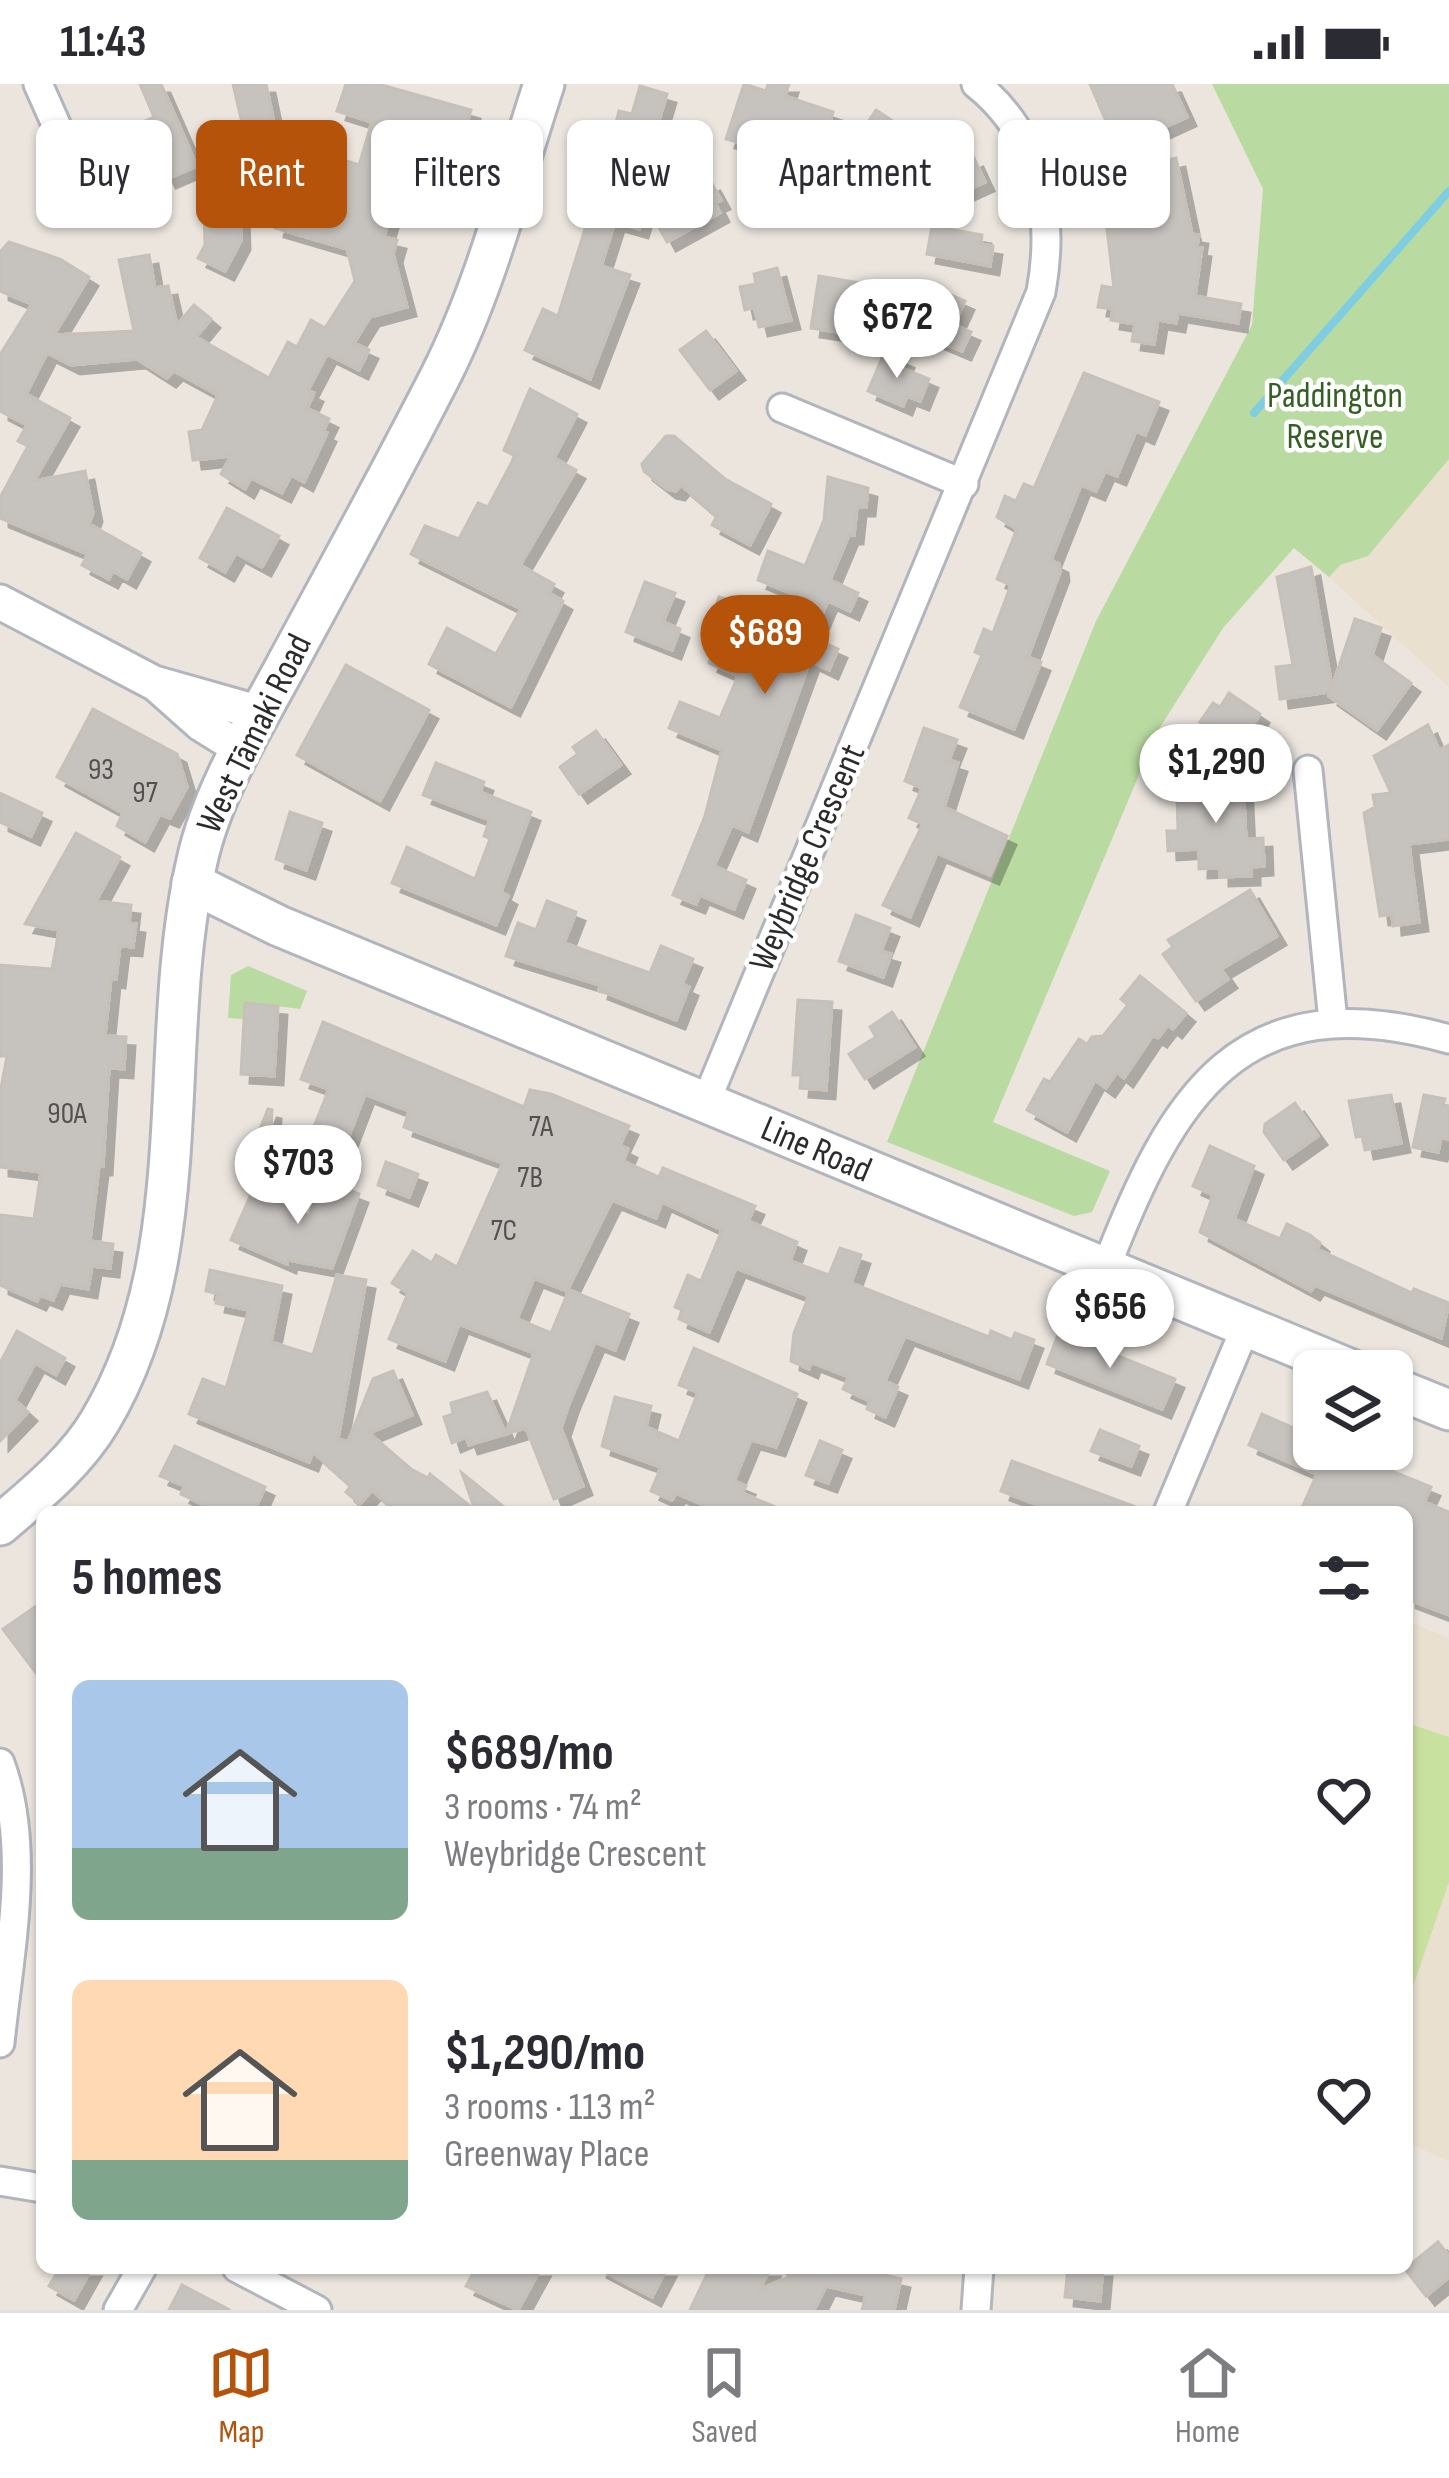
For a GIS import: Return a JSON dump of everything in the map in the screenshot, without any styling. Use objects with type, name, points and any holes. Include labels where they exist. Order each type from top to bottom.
[{"type":"main road","name":"West Tāmaki Road","points":[[0,1525],[73,1456],[100,1422],[142,1324],[166,1185],[190,902],[202,839],[260,713],[466,323],[544,84]]},
{"type":"main road","name":"Line Road","points":[[190,902],[278,926],[1304,1350]]},
{"type":"main road","points":[[1413,1395],[1449,1410]]},
{"type":"street","points":[[38,84],[54,120]]},
{"type":"street","name":"Weybridge Crescent","points":[[705,1105],[1042,292],[1048,245],[1045,198],[1029,152],[1010,120],[976,84]]},
{"type":"street","points":[[782,408],[964,484]]},
{"type":"street","points":[[0,602],[154,683],[201,724],[243,750]]},
{"type":"street","points":[[154,683],[224,698],[260,713]]},
{"type":"street","points":[[1308,770],[1333,1022]]},
{"type":"street","points":[[1105,1270],[1166,1132],[1199,1086],[1254,1046],[1333,1022],[1385,1024],[1449,1039]]},
{"type":"street","points":[[1171,1506],[1246,1326]]},
{"type":"street","points":[[0,1762],[12,1819],[15,1886],[0,2043]]},
{"type":"street","points":[[0,2181],[36,2187]]},
{"type":"street","points":[[118,2310],[139,2274]]},
{"type":"street","points":[[248,2274],[317,2310]]},
{"type":"street","points":[[976,2310],[979,2274]]},
{"type":"shaded area","points":[[1449,459],[1449,687],[1329,577],[1340,565],[1368,556]]},
{"type":"shaded area","points":[[1413,1623],[1449,1638],[1449,2161],[1413,2146]]},
{"type":"green space","name":"Paddington Reserve","points":[[1212,84],[1449,84],[1449,459],[1368,556],[1340,565],[1329,577],[1294,548],[1223,628],[1157,732],[1267,763],[1266,773],[1152,744],[993,1122],[1110,1171],[1092,1212],[1074,1216],[887,1142],[1096,621],[1252,325],[1263,189]]},
{"type":"green space","points":[[248,966],[307,991],[300,1009],[245,1002],[243,1019],[228,1018],[231,975]]},
{"type":"green space","points":[[1413,1725],[1449,1737],[1449,1882],[1413,1987]]},
{"type":"building","points":[[140,84],[161,84],[196,166],[172,177],[172,120],[147,120],[154,117]]},
{"type":"building","points":[[233,84],[266,84],[273,120],[241,120]]},
{"type":"building","points":[[346,84],[378,84],[471,110],[468,120],[371,122],[337,111]]},
{"type":"building","points":[[744,84],[766,91],[768,84],[789,84],[785,96],[833,112],[831,120],[737,120],[737,142],[726,139]]},
{"type":"building","points":[[1090,84],[1172,84],[1187,117],[1170,125],[1170,120],[1106,120]]},
{"type":"building","points":[[640,86],[667,94],[659,120],[617,120],[619,111],[632,114]]},
{"type":"building","points":[[876,110],[891,120],[869,120]]},
{"type":"building","points":[[371,125],[371,228],[387,228],[384,237],[397,240],[393,254],[407,307],[370,317],[354,343],[369,350],[359,370],[327,354],[308,390],[314,393],[307,408],[329,419],[323,431],[327,433],[304,482],[291,475],[282,493],[251,478],[245,489],[221,474],[231,456],[193,460],[189,432],[202,430],[218,395],[174,371],[167,378],[137,359],[71,365],[47,353],[26,394],[70,418],[34,481],[85,471],[93,513],[89,524],[141,553],[127,579],[113,571],[109,579],[82,565],[88,554],[0,518],[0,498],[28,446],[18,441],[27,425],[0,411],[0,355],[32,304],[0,291],[0,252],[9,242],[60,259],[89,277],[54,335],[134,331],[119,260],[149,255],[155,288],[168,286],[177,325],[194,305],[211,319],[196,337],[269,378],[288,342],[297,347],[311,320],[325,328],[355,281],[347,249],[275,228],[347,228],[347,161],[359,165]]},
{"type":"building","points":[[974,158],[985,182],[974,187]]},
{"type":"building","points":[[1176,158],[1192,234],[1199,235],[1197,247],[1202,248],[1195,296],[1241,304],[1238,323],[1178,313],[1176,323],[1158,320],[1154,344],[1132,341],[1135,324],[1111,320],[1113,309],[1098,307],[1102,286],[1114,288],[1107,229],[1170,228],[1170,159]]},
{"type":"building","points":[[713,186],[721,200],[715,203],[720,213],[713,217]]},
{"type":"building","points":[[204,228],[241,228],[241,241],[225,271],[198,258],[205,245]]},
{"type":"building","points":[[585,228],[613,228],[601,266],[630,275],[590,379],[525,350],[543,309],[558,316]]},
{"type":"building","points":[[660,228],[693,228],[667,242]]},
{"type":"building","points":[[932,228],[982,235],[981,244],[993,246],[990,266],[927,254]]},
{"type":"building","points":[[777,268],[791,320],[759,327],[754,307],[745,310],[740,287],[756,284],[754,274]]},
{"type":"building","points":[[819,276],[871,285],[866,312],[848,310],[844,333],[811,328]]},
{"type":"building","points":[[922,283],[965,301],[954,325],[971,332],[962,351],[917,332],[927,308],[914,302]]},
{"type":"building","points":[[706,331],[736,371],[710,390],[680,350]]},
{"type":"building","points":[[885,351],[905,359],[902,368],[929,379],[920,401],[907,396],[903,406],[868,391]]},
{"type":"building","points":[[1084,373],[1159,402],[1145,435],[1136,431],[1117,476],[1105,471],[1096,491],[1081,485],[1051,560],[1059,564],[1060,572],[1028,657],[1041,662],[1014,729],[960,707],[982,655],[975,652],[984,629],[993,633],[1011,585],[997,579],[1017,529],[997,517],[1005,496],[1016,501],[1024,484],[1034,488]]},
{"type":"building","points":[[530,389],[577,414],[554,458],[576,470],[520,565],[554,584],[549,593],[563,601],[511,707],[429,664],[447,628],[496,654],[521,609],[411,554],[425,526],[459,539],[478,503],[488,507],[515,456],[504,450]]},
{"type":"building","points":[[666,436],[674,436],[725,479],[771,504],[750,545],[712,525],[717,516],[681,485],[676,491],[667,489],[644,471],[642,464]]},
{"type":"building","points":[[828,477],[868,488],[866,507],[857,507],[854,535],[849,535],[830,580],[858,593],[850,611],[828,601],[812,638],[838,649],[829,670],[810,661],[748,832],[732,825],[714,866],[746,880],[734,909],[700,895],[696,904],[673,895],[705,816],[722,750],[669,728],[680,702],[720,718],[738,676],[709,663],[716,645],[766,666],[798,596],[758,580],[768,551],[805,566],[824,520]]},
{"type":"building","points":[[227,508],[279,536],[262,567],[236,553],[225,572],[200,558]]},
{"type":"building","points":[[1311,567],[1332,687],[1355,619],[1381,628],[1372,655],[1411,683],[1377,730],[1329,696],[1330,692],[1280,699],[1276,667],[1293,665],[1277,577]]},
{"type":"building","points":[[645,582],[675,593],[663,622],[680,629],[672,650],[626,632]]},
{"type":"building","points":[[719,597],[746,607],[735,638],[709,628]]},
{"type":"building","points":[[346,665],[429,710],[380,801],[297,755]]},
{"type":"building","points":[[1229,693],[1260,714],[1239,748],[1200,722],[1213,703],[1220,707]]},
{"type":"building","points":[[93,709],[177,754],[187,787],[170,818],[160,814],[145,842],[117,826],[123,813],[57,777]]},
{"type":"building","points":[[1428,725],[1439,750],[1449,745],[1449,839],[1409,844],[1419,922],[1393,926],[1392,914],[1380,916],[1364,813],[1375,807],[1373,795],[1391,793],[1374,756]]},
{"type":"building","points":[[924,728],[957,740],[949,760],[958,763],[944,807],[1007,836],[990,875],[937,853],[910,917],[883,905],[923,824],[909,818],[922,788],[905,781]]},
{"type":"building","points":[[596,731],[621,765],[579,794],[560,767],[578,754],[573,747]]},
{"type":"building","points":[[436,763],[484,782],[480,792],[531,812],[501,892],[508,896],[496,925],[392,883],[407,847],[475,879],[490,839],[484,836],[490,820],[423,795]]},
{"type":"building","points":[[1223,771],[1218,779],[1243,778],[1246,839],[1263,838],[1264,866],[1251,867],[1251,876],[1220,877],[1220,868],[1199,869],[1199,849],[1168,851],[1167,831],[1178,831],[1177,794],[1184,794],[1184,782],[1192,782],[1192,773]]},
{"type":"building","points":[[0,793],[42,813],[31,836],[0,822]]},
{"type":"building","points":[[290,812],[322,823],[306,870],[276,859]]},
{"type":"building","points":[[76,833],[120,857],[96,901],[131,905],[129,923],[136,924],[133,947],[120,946],[116,979],[111,978],[105,1036],[126,1037],[124,1069],[109,1068],[103,1166],[99,1166],[90,1241],[113,1244],[110,1268],[92,1266],[88,1289],[60,1284],[53,1300],[40,1295],[37,1301],[0,1285],[0,1215],[34,1219],[41,1172],[0,1167],[0,1094],[7,1056],[0,1056],[0,965],[52,969],[59,930],[25,924]]},
{"type":"building","points":[[1250,890],[1277,936],[1221,969],[1228,979],[1196,1001],[1163,954],[1173,947],[1168,940]]},
{"type":"building","points":[[547,901],[576,912],[564,943],[650,973],[661,946],[693,959],[682,984],[689,987],[676,1020],[599,990],[600,985],[506,956],[518,923],[536,930]]},
{"type":"building","points":[[856,915],[890,928],[881,951],[891,954],[883,977],[839,961]]},
{"type":"building","points":[[1140,976],[1186,1013],[1173,1029],[1168,1025],[1158,1038],[1153,1035],[1124,1078],[1117,1072],[1106,1088],[1095,1080],[1067,1132],[1027,1110],[1044,1079],[1050,1082],[1079,1039],[1087,1044],[1092,1037],[1103,1036],[1128,1005],[1121,999]]},
{"type":"building","points":[[798,1000],[832,1002],[826,1090],[800,1088],[801,1075],[793,1075]]},
{"type":"building","points":[[245,1003],[278,1006],[274,1076],[241,1074]]},
{"type":"building","points":[[892,1012],[915,1047],[865,1079],[849,1054],[876,1037],[870,1027]]},
{"type":"building","points":[[323,1022],[524,1107],[530,1090],[629,1126],[620,1145],[628,1149],[623,1161],[659,1177],[663,1168],[755,1206],[748,1221],[797,1242],[790,1261],[829,1275],[840,1248],[861,1255],[851,1283],[989,1337],[991,1331],[1012,1340],[1015,1333],[1034,1340],[1019,1379],[905,1336],[885,1381],[898,1387],[885,1417],[867,1409],[870,1401],[843,1389],[849,1377],[811,1362],[809,1369],[791,1361],[794,1333],[809,1296],[736,1268],[709,1332],[679,1319],[682,1310],[675,1307],[688,1275],[701,1281],[722,1230],[662,1202],[656,1218],[612,1200],[567,1291],[534,1278],[517,1319],[551,1333],[569,1290],[629,1314],[615,1350],[595,1342],[561,1428],[583,1486],[554,1499],[526,1428],[506,1434],[534,1353],[459,1324],[445,1361],[389,1339],[408,1293],[392,1283],[413,1251],[432,1263],[436,1255],[457,1267],[503,1163],[404,1127],[409,1111],[365,1094],[332,1180],[271,1155],[280,1133],[307,1144],[329,1089],[301,1079]]},
{"type":"building","points":[[1391,1095],[1401,1143],[1365,1150],[1362,1136],[1356,1137],[1349,1101]]},
{"type":"building","points":[[1424,1095],[1445,1099],[1443,1105],[1449,1106],[1449,1139],[1441,1138],[1438,1152],[1413,1147]]},
{"type":"building","points":[[1295,1103],[1318,1136],[1284,1160],[1264,1132],[1265,1124]]},
{"type":"building","points":[[268,1109],[272,1110],[268,1184],[242,1174]]},
{"type":"building","points":[[1210,1146],[1254,1166],[1234,1219],[1280,1239],[1287,1224],[1320,1243],[1317,1249],[1412,1293],[1414,1289],[1449,1303],[1441,1338],[1315,1285],[1311,1291],[1200,1232],[1213,1195],[1193,1186]]},
{"type":"building","points":[[386,1162],[418,1174],[409,1197],[378,1185]]},
{"type":"building","points":[[322,1180],[359,1194],[332,1268],[288,1260],[287,1264],[231,1240],[252,1192],[309,1216]]},
{"type":"building","points":[[210,1270],[282,1286],[271,1342],[313,1355],[337,1275],[366,1280],[338,1439],[348,1442],[373,1379],[393,1371],[412,1415],[369,1433],[411,1469],[428,1478],[430,1474],[470,1506],[390,1506],[372,1490],[360,1504],[346,1492],[351,1486],[313,1452],[309,1462],[189,1414],[203,1379],[226,1388],[249,1310],[216,1303],[218,1294],[206,1291]]},
{"type":"building","points":[[17,1331],[65,1358],[56,1375],[35,1363],[15,1400],[28,1412],[0,1441],[0,1363]]},
{"type":"building","points":[[1059,1332],[1175,1379],[1162,1409],[1047,1364]]},
{"type":"building","points":[[694,1348],[797,1394],[776,1447],[751,1440],[734,1481],[746,1486],[742,1493],[773,1506],[706,1506],[676,1493],[672,1500],[651,1491],[661,1467],[602,1446],[615,1397],[651,1406],[646,1427],[679,1441],[698,1392],[679,1385]]},
{"type":"building","points":[[487,1392],[506,1434],[469,1445],[466,1437],[452,1443],[444,1417],[453,1414],[451,1403]]},
{"type":"building","points":[[1262,1414],[1293,1428],[1293,1464],[1249,1445]]},
{"type":"building","points":[[1100,1430],[1139,1446],[1131,1466],[1091,1451]]},
{"type":"building","points":[[820,1441],[842,1450],[828,1483],[806,1475]]},
{"type":"building","points":[[175,1446],[265,1487],[257,1506],[206,1506],[181,1494],[185,1486],[160,1476]]},
{"type":"building","points":[[1012,1461],[1133,1506],[1041,1506],[1001,1491]]},
{"type":"building","points":[[1308,1470],[1389,1470],[1431,1487],[1424,1502],[1449,1512],[1449,1615],[1413,1601],[1413,1506],[1303,1506],[1317,1474]]},
{"type":"building","points":[[462,1473],[503,1506],[474,1506]]},
{"type":"building","points":[[36,1606],[36,1673],[3,1629]]},
{"type":"building","points":[[1438,2242],[1449,2256],[1449,2277],[1426,2296],[1409,2274],[1413,2274],[1413,2262]]},
{"type":"building","points":[[56,2274],[89,2274],[74,2300],[49,2286]]},
{"type":"building","points":[[473,2274],[538,2274],[518,2310],[466,2286]]},
{"type":"building","points":[[608,2274],[664,2274],[652,2297]]},
{"type":"building","points":[[707,2274],[768,2274],[759,2290],[787,2274],[879,2274],[901,2279],[894,2310],[862,2310],[866,2295],[826,2286],[814,2310],[690,2310]]},
{"type":"building","points":[[1067,2274],[1102,2274],[1100,2301],[1065,2297]]},
{"type":"building","points":[[182,2285],[230,2310],[169,2310]]},
{"type":"waterway","points":[[1254,413],[1449,191]]}]
